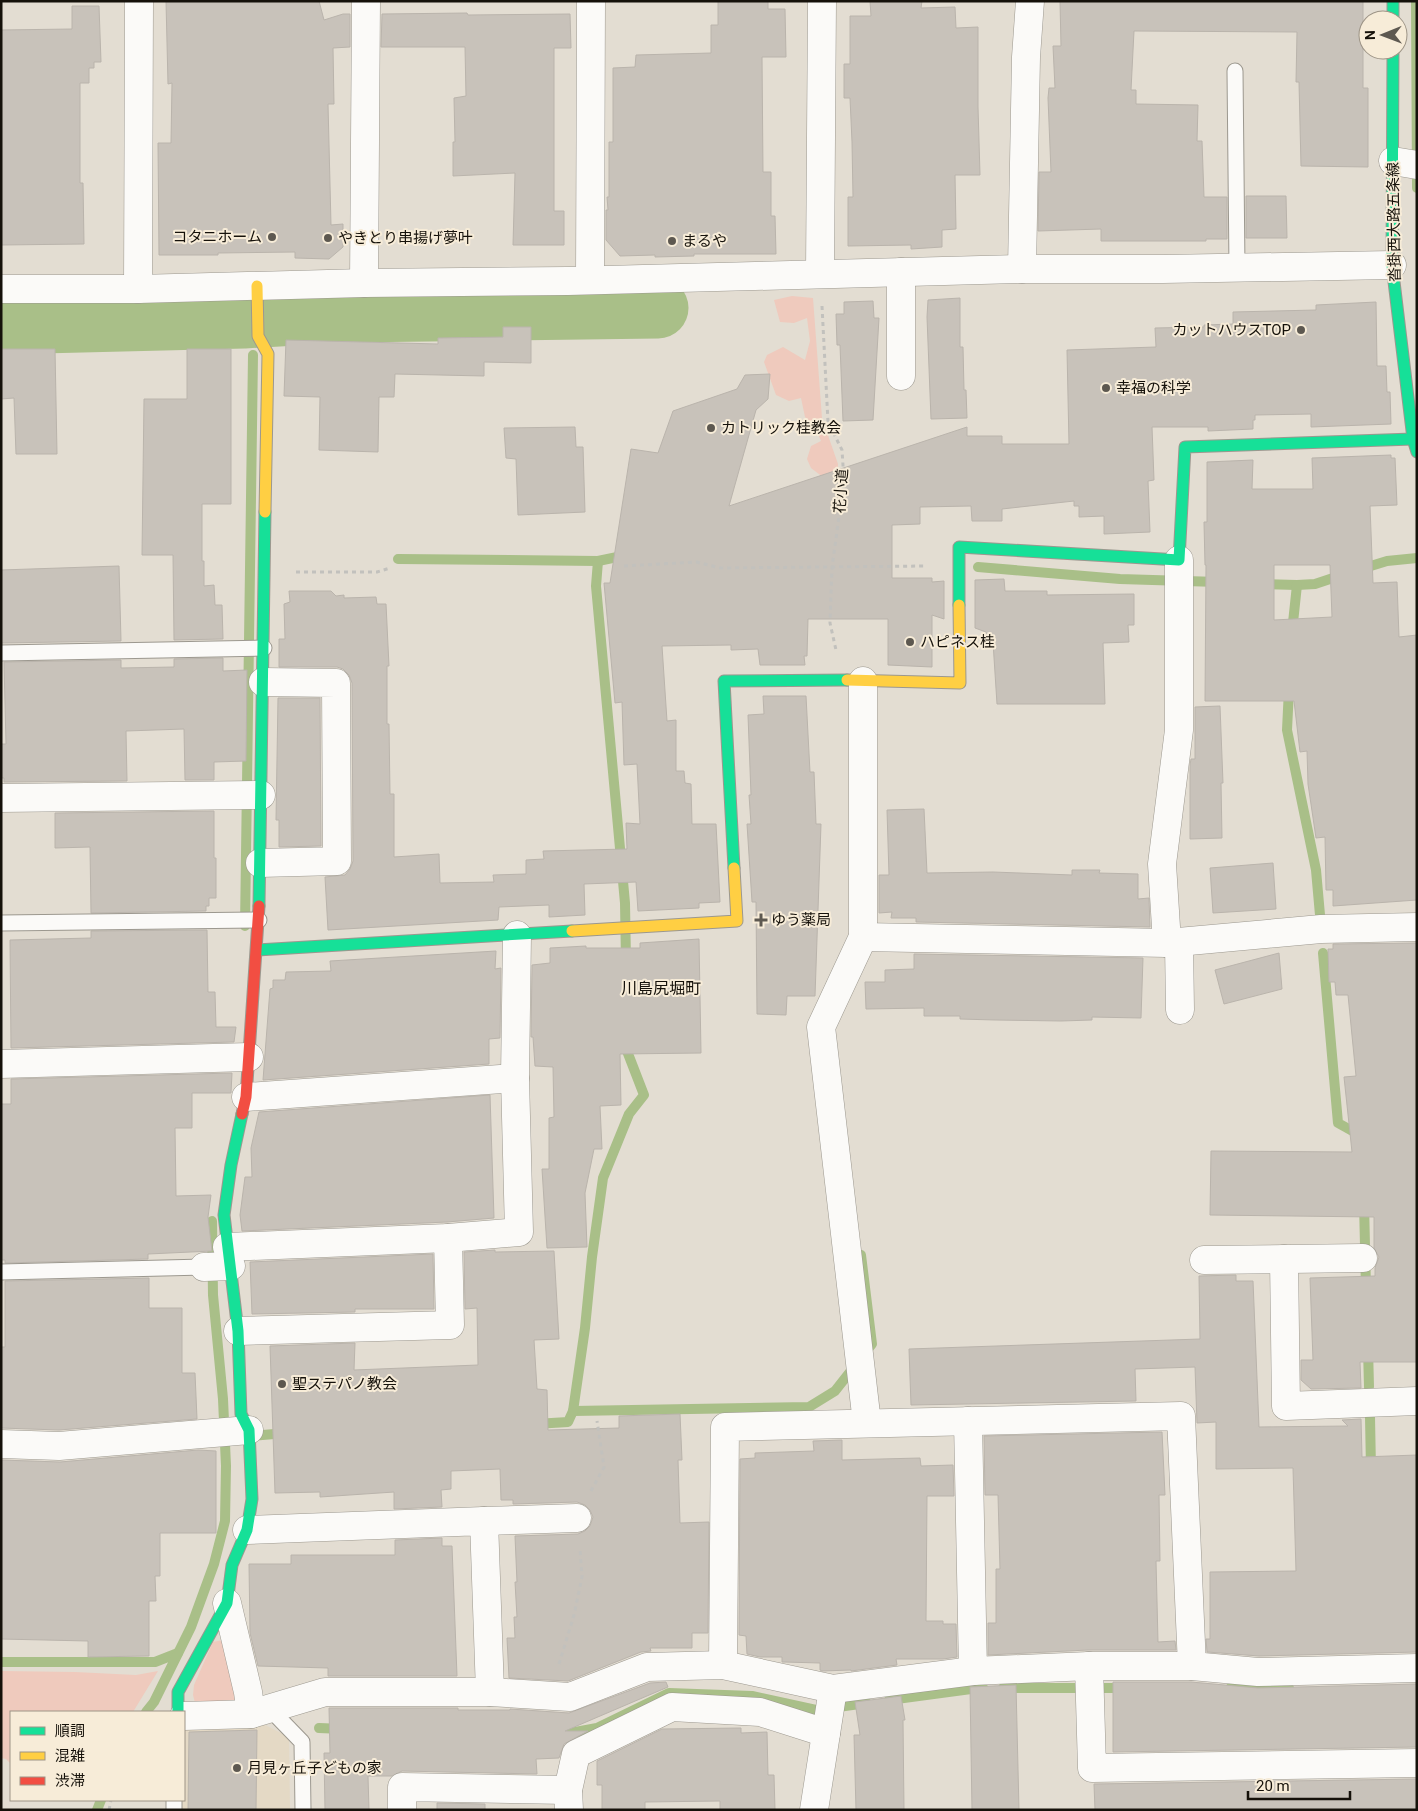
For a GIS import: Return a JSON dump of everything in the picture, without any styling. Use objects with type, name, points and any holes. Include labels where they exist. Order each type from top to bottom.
[{"type":"street","points":[[138,289],[139,1]]},
{"type":"street","points":[[364,283],[366,1]]},
{"type":"street","points":[[590,279],[591,1]]},
{"type":"street","points":[[820,273],[822,1]]},
{"type":"street","points":[[1022,269],[1026,57],[1030,1]]},
{"type":"street","name":"沓掛西大路五条線","points":[[1394,60],[1405,164],[1392,264],[1416,443]]},
{"type":"street","points":[[1,289],[138,289],[364,283],[568,281],[820,273],[1022,269],[1236,268],[1392,264]]},
{"type":"street","points":[[901,272],[901,376]]},
{"type":"street","points":[[257,286],[258,336],[268,354],[259,920],[246,1097],[231,1166],[220,1261],[238,1331],[242,1414],[249,1430],[252,1499],[247,1530],[232,1565],[227,1603],[248,1692],[260,1711]]},
{"type":"street","points":[[1180,1010],[1162,864],[1179,730],[1179,574],[1185,446],[1416,443]]},
{"type":"street","points":[[257,950],[517,936],[737,921],[724,681],[960,682],[960,547],[1179,574]]},
{"type":"street","points":[[853,681],[863,936],[821,1027],[867,1423]]},
{"type":"street","points":[[260,863],[337,862],[336,683],[263,682]]},
{"type":"street","points":[[1,798],[261,796]]},
{"type":"street","points":[[863,936],[1173,943],[1321,930],[1417,927]]},
{"type":"street","points":[[220,1261],[518,1232],[515,1078],[517,936]]},
{"type":"street","points":[[1,1064],[249,1057]]},
{"type":"street","points":[[246,1097],[515,1078]]},
{"type":"street","points":[[238,1331],[450,1325],[448,1238]]},
{"type":"street","points":[[1204,1260],[1363,1258]]},
{"type":"street","points":[[1284,1259],[1286,1406],[1417,1401]]},
{"type":"street","points":[[723,1665],[725,1427],[1181,1416],[1192,1666]]},
{"type":"street","points":[[968,1421],[973,1671]]},
{"type":"street","points":[[1,1444],[59,1446],[249,1430]]},
{"type":"street","points":[[247,1530],[577,1518]]},
{"type":"street","points":[[484,1521],[490,1692]]},
{"type":"street","points":[[178,1711],[178,1692],[227,1603]]},
{"type":"street","points":[[185,1716],[260,1711],[325,1692],[490,1692],[570,1697],[647,1667],[723,1665],[830,1709]]},
{"type":"street","points":[[402,1810],[402,1787],[568,1800],[576,1754],[672,1707],[760,1712],[830,1709],[973,1671],[1089,1679],[1192,1666],[1258,1672],[1417,1668]]},
{"type":"street","points":[[1089,1679],[1092,1768],[1417,1763]]},
{"type":"street","points":[[814,1810],[830,1709]]},
{"type":"lane","points":[[1235,70],[1236,268]]},
{"type":"lane","points":[[1,653],[264,648]]},
{"type":"lane","points":[[1,923],[259,920]]},
{"type":"lane","points":[[1,1272],[220,1261]]},
{"type":"lane","points":[[260,1711],[302,1742],[303,1810]]},
{"type":"path","name":"花小道","points":[[820,273],[828,422],[842,450],[844,481],[832,567],[830,623],[853,681]]},
{"type":"path","points":[[624,566],[697,562],[720,568],[960,566]]},
{"type":"path","points":[[264,573],[377,572],[390,568]]},
{"type":"path","points":[[550,1696],[574,1615],[582,1577],[577,1518],[604,1467],[597,1421]]},
{"type":"shaded area","points":[[792,296],[813,298],[822,418],[838,464],[837,481],[832,484],[811,468],[807,459],[811,446],[821,441],[815,427],[805,417],[801,398],[789,401],[776,395],[764,362],[767,355],[783,347],[805,360],[810,341],[807,318],[794,323],[780,322],[774,300]]},
{"type":"shaded area","points":[[242,311],[242,326],[218,330],[218,340],[94,343],[94,315]]},
{"type":"shaded area","points":[[223,1640],[237,1694],[233,1707],[196,1707],[193,1695],[194,1685],[213,1642]]},
{"type":"shaded area","points":[[1,1671],[136,1675],[158,1671],[134,1711],[10,1711],[10,1763],[6,1759],[1,1758]]},
{"type":"shaded area","name":"月見ヶ丘子どもの家","points":[[259,1722],[289,1737],[290,1810],[181,1810],[181,1801],[185,1801],[185,1728]]},
{"type":"building","points":[[166,1],[319,1],[324,20],[343,14],[350,14],[350,47],[333,48],[334,104],[328,104],[331,225],[343,224],[343,247],[329,259],[295,258],[295,252],[159,255],[158,143],[171,143],[172,83],[168,84]]},
{"type":"building","points":[[718,1],[768,1],[768,9],[785,9],[786,57],[762,57],[763,172],[771,172],[771,216],[775,216],[776,254],[620,256],[606,240],[606,210],[608,210],[607,197],[609,197],[609,142],[613,142],[613,68],[635,67],[636,55],[711,53],[711,25],[718,25]]},
{"type":"building","points":[[870,1],[922,1],[921,8],[955,7],[956,28],[978,27],[980,175],[955,175],[956,229],[942,230],[942,247],[911,249],[911,245],[848,246],[848,197],[853,197],[852,142],[850,98],[844,98],[844,64],[850,64],[850,16],[871,16]]},
{"type":"building","points":[[1060,1],[1363,1],[1363,10],[1358,10],[1358,60],[1363,60],[1363,88],[1368,88],[1368,167],[1301,166],[1299,82],[1296,82],[1297,32],[1134,31],[1131,90],[1136,90],[1136,104],[1198,105],[1197,141],[1202,141],[1204,197],[1227,197],[1227,239],[1206,239],[1206,241],[1101,241],[1101,229],[1038,231],[1039,172],[1051,172],[1048,98],[1049,88],[1055,88],[1053,46],[1061,46]]},
{"type":"building","points":[[72,6],[99,6],[101,62],[94,62],[94,68],[89,68],[89,83],[80,83],[80,183],[83,183],[84,244],[1,245],[1,30],[72,29]]},
{"type":"building","points":[[467,13],[468,15],[570,14],[571,48],[554,48],[554,211],[564,211],[564,245],[513,245],[515,173],[453,176],[453,142],[455,142],[454,98],[466,96],[465,47],[381,47],[382,14]]},
{"type":"building","points":[[1246,196],[1286,196],[1287,238],[1246,238]]},
{"type":"building","points":[[960,298],[960,347],[963,347],[967,418],[931,419],[928,300]]},
{"type":"building","points":[[873,301],[874,318],[879,318],[873,420],[843,421],[840,345],[837,345],[836,314],[844,314],[844,302]]},
{"type":"building","points":[[1376,302],[1377,366],[1386,366],[1387,392],[1390,392],[1391,424],[1311,427],[1311,414],[1255,415],[1253,429],[1208,431],[1208,427],[1152,427],[1154,480],[1148,481],[1150,532],[1104,534],[1104,516],[1079,517],[1079,506],[1074,506],[1074,501],[1002,509],[1002,521],[972,521],[971,506],[920,507],[920,524],[892,525],[892,578],[932,578],[932,582],[944,581],[944,619],[932,615],[932,667],[888,665],[888,619],[808,619],[807,656],[804,656],[805,665],[760,665],[758,649],[731,650],[731,645],[662,646],[667,721],[676,720],[676,771],[684,771],[685,783],[691,784],[692,824],[716,824],[720,902],[699,903],[699,908],[638,911],[636,882],[584,884],[585,915],[549,917],[549,905],[499,907],[498,920],[328,930],[325,877],[345,875],[353,861],[352,683],[349,675],[343,669],[337,667],[279,667],[279,639],[285,639],[284,604],[290,602],[289,591],[331,591],[336,596],[344,595],[344,598],[376,597],[377,604],[386,604],[389,666],[387,666],[387,724],[389,724],[390,794],[394,794],[394,857],[439,854],[440,883],[494,882],[493,875],[526,874],[526,860],[544,859],[543,851],[627,849],[626,823],[640,824],[637,764],[624,765],[622,702],[615,703],[604,583],[610,583],[631,449],[658,453],[673,411],[737,389],[745,375],[770,374],[768,399],[756,410],[729,506],[967,427],[967,436],[1002,436],[1002,444],[1069,444],[1067,350],[1156,347],[1155,328],[1204,327],[1204,325],[1233,324],[1233,312],[1316,310],[1316,305]]},
{"type":"building","points":[[503,327],[531,327],[531,363],[484,362],[484,376],[395,374],[394,397],[379,397],[378,452],[319,450],[320,397],[284,396],[286,340],[438,344],[438,338],[503,337]]},
{"type":"building","points":[[1,349],[55,349],[57,454],[16,454],[14,398],[1,399]]},
{"type":"building","points":[[187,349],[231,349],[231,504],[202,504],[204,586],[214,585],[215,605],[222,605],[223,639],[174,640],[173,555],[142,555],[144,399],[187,399]]},
{"type":"building","points":[[575,427],[576,447],[583,447],[585,512],[518,515],[516,459],[506,458],[504,428]]},
{"type":"building","points":[[1391,455],[1391,458],[1395,458],[1397,505],[1370,506],[1373,583],[1397,582],[1399,637],[1417,635],[1417,900],[1333,906],[1333,890],[1326,890],[1325,837],[1316,838],[1308,784],[1307,751],[1300,752],[1294,701],[1205,701],[1206,565],[1204,522],[1207,522],[1207,462],[1253,460],[1252,489],[1313,489],[1312,458]],"holes":[[[1274,565],[1330,565],[1332,617],[1274,620]]]},
{"type":"building","points":[[119,566],[121,641],[1,643],[1,570]]},
{"type":"building","points":[[1004,579],[1005,591],[1047,591],[1047,595],[1134,594],[1134,625],[1128,625],[1129,642],[1103,643],[1105,704],[997,704],[993,642],[986,643],[986,632],[975,628],[975,580]]},
{"type":"building","points":[[223,658],[223,671],[247,670],[246,761],[214,762],[214,780],[185,780],[184,729],[126,731],[127,781],[4,782],[4,778],[1,778],[1,744],[6,744],[4,662],[121,660],[121,668],[174,667],[174,659]]},
{"type":"building","points":[[763,696],[806,696],[810,772],[814,772],[816,824],[821,824],[815,996],[787,996],[786,1015],[757,1014],[756,902],[752,902],[747,824],[751,824],[748,715],[764,714]]},
{"type":"building","points":[[278,698],[320,698],[321,846],[279,847],[279,820],[276,820]]},
{"type":"building","points":[[1220,706],[1223,783],[1221,783],[1222,838],[1190,839],[1190,765],[1191,759],[1195,759],[1195,707]]},
{"type":"building","points":[[924,809],[927,873],[993,872],[1072,875],[1072,870],[1100,870],[1099,873],[1138,874],[1138,899],[1149,898],[1150,927],[916,922],[916,918],[891,918],[892,912],[879,913],[879,875],[889,875],[887,810]]},
{"type":"building","points":[[214,811],[216,898],[209,898],[209,906],[206,906],[206,911],[91,913],[90,847],[55,848],[55,813]]},
{"type":"building","points":[[1273,863],[1276,909],[1213,913],[1210,868]]},
{"type":"building","points":[[207,930],[208,992],[215,992],[216,1027],[236,1027],[234,1042],[11,1048],[10,940],[91,938],[91,931]]},
{"type":"building","points":[[699,939],[701,1053],[620,1054],[621,1105],[600,1106],[602,1149],[594,1149],[585,1193],[587,1247],[547,1248],[542,1169],[549,1169],[549,1118],[554,1117],[553,1067],[535,1066],[533,1037],[531,1037],[532,965],[550,963],[550,948],[586,946],[586,948],[640,948],[640,943]]},
{"type":"building","points":[[1417,943],[1417,1362],[1360,1362],[1361,1388],[1311,1389],[1301,1380],[1301,1360],[1313,1360],[1310,1278],[1375,1276],[1375,1268],[1379,1257],[1374,1248],[1374,1217],[1210,1215],[1211,1151],[1352,1152],[1344,1077],[1356,1076],[1348,995],[1336,995],[1335,982],[1329,982],[1328,949],[1333,949],[1333,944]]},
{"type":"building","points":[[496,951],[495,969],[501,968],[500,1038],[489,1039],[489,1064],[263,1080],[270,989],[273,988],[273,980],[285,980],[286,972],[331,971],[330,961]]},
{"type":"building","points":[[1279,953],[1282,989],[1224,1004],[1215,970]]},
{"type":"building","points":[[914,954],[1143,958],[1141,1018],[1092,1017],[1092,1020],[1061,1021],[960,1019],[960,1016],[924,1016],[924,1008],[866,1009],[865,982],[885,982],[885,970],[914,969]]},
{"type":"building","points":[[232,1073],[231,1093],[192,1093],[192,1128],[175,1128],[176,1196],[211,1195],[208,1217],[212,1251],[148,1254],[148,1259],[5,1263],[5,1260],[1,1260],[1,1104],[11,1104],[11,1079]]},
{"type":"building","points":[[490,1095],[494,1218],[447,1222],[242,1231],[240,1215],[245,1177],[252,1177],[251,1148],[259,1112]]},
{"type":"building","points":[[495,1250],[495,1252],[554,1251],[559,1339],[534,1340],[537,1389],[547,1390],[548,1430],[619,1428],[619,1416],[680,1414],[682,1460],[678,1460],[680,1523],[709,1522],[708,1633],[692,1633],[692,1648],[650,1648],[651,1651],[641,1652],[568,1681],[509,1678],[507,1638],[515,1638],[514,1617],[517,1617],[515,1536],[578,1534],[590,1526],[593,1517],[585,1505],[577,1502],[513,1504],[513,1500],[501,1500],[500,1469],[451,1471],[451,1489],[441,1490],[442,1507],[394,1509],[394,1492],[320,1497],[320,1492],[275,1493],[270,1346],[355,1343],[354,1370],[478,1365],[477,1308],[465,1309],[464,1252]]},
{"type":"building","points":[[433,1254],[434,1309],[355,1309],[355,1312],[252,1314],[250,1262]]},
{"type":"building","points":[[1236,1275],[1236,1281],[1253,1281],[1259,1427],[1348,1426],[1342,1420],[1361,1419],[1362,1457],[1417,1455],[1417,1652],[1259,1656],[1207,1652],[1206,1639],[1210,1639],[1210,1572],[1296,1571],[1293,1468],[1216,1469],[1216,1422],[1197,1423],[1195,1367],[1135,1369],[1136,1401],[911,1405],[909,1349],[1200,1339],[1199,1276]]},
{"type":"building","points":[[149,1278],[149,1308],[182,1308],[182,1373],[195,1373],[197,1419],[59,1430],[1,1428],[1,1347],[5,1347],[5,1281]]},
{"type":"building","points":[[1162,1432],[1165,1495],[1159,1495],[1160,1561],[1156,1561],[1158,1642],[1175,1641],[1176,1650],[1088,1650],[988,1655],[988,1623],[996,1623],[996,1569],[1000,1569],[998,1495],[985,1495],[984,1436]]},
{"type":"building","points":[[842,1440],[842,1460],[920,1458],[921,1466],[953,1465],[954,1496],[927,1496],[926,1621],[943,1621],[943,1624],[956,1624],[957,1657],[943,1659],[896,1659],[897,1665],[851,1671],[822,1671],[820,1670],[820,1663],[782,1662],[782,1657],[760,1657],[747,1654],[746,1636],[739,1635],[740,1459],[755,1458],[755,1453],[814,1451],[813,1441]]},
{"type":"building","points":[[198,1450],[216,1451],[216,1533],[160,1533],[160,1576],[155,1576],[156,1601],[149,1601],[149,1656],[88,1657],[88,1641],[1,1639],[1,1460],[60,1462]]},
{"type":"building","points":[[442,1538],[442,1546],[452,1546],[457,1676],[328,1676],[328,1668],[258,1666],[250,1633],[249,1564],[291,1564],[291,1555],[395,1555],[395,1540]]},
{"type":"building","points":[[666,1682],[668,1687],[565,1731],[588,1731],[564,1744],[559,1758],[536,1759],[537,1774],[402,1771],[392,1776],[368,1776],[369,1810],[325,1810],[324,1753],[330,1753],[329,1708],[510,1709],[569,1713],[650,1683]]},
{"type":"building","points":[[1113,1682],[1191,1682],[1258,1688],[1417,1684],[1417,1747],[1113,1752]]},
{"type":"building","points":[[1016,1685],[1019,1810],[972,1810],[970,1687]]},
{"type":"building","points":[[901,1696],[905,1720],[903,1720],[904,1810],[856,1810],[854,1735],[860,1735],[855,1702]]},
{"type":"building","points":[[741,1728],[741,1733],[767,1732],[768,1775],[774,1775],[775,1810],[720,1810],[720,1801],[645,1802],[645,1810],[602,1810],[602,1785],[597,1785],[597,1761],[662,1729]]},
{"type":"building","points":[[257,1730],[256,1810],[188,1810],[189,1732]]},
{"type":"building","points":[[1417,1779],[1417,1810],[1095,1810],[1094,1784]]},
{"type":"building","points":[[437,1803],[485,1804],[485,1810],[437,1810]]},
{"type":"waterway","points":[[1416,1],[1417,188]]},
{"type":"waterway","points":[[1,324],[244,318],[348,312],[658,308]]},
{"type":"waterway","points":[[276,328],[320,325],[348,312]]},
{"type":"waterway","points":[[245,926],[253,355]]},
{"type":"waterway","points":[[398,559],[598,561],[627,555]]},
{"type":"waterway","points":[[1361,569],[1387,561],[1417,558]]},
{"type":"waterway","points":[[598,561],[596,586],[625,903],[626,962]]},
{"type":"waterway","points":[[978,567],[1120,579],[1218,582]]},
{"type":"waterway","points":[[1260,584],[1315,584],[1342,575]]},
{"type":"waterway","points":[[1292,632],[1297,585]]},
{"type":"waterway","points":[[1289,689],[1287,730],[1316,870],[1320,915]]},
{"type":"waterway","points":[[1323,953],[1338,1123],[1356,1133],[1358,1139]]},
{"type":"waterway","points":[[535,1424],[568,1422],[573,1411],[603,1178],[629,1114],[644,1095],[627,1051],[627,1041]]},
{"type":"waterway","points":[[1364,1203],[1366,1289]]},
{"type":"waterway","points":[[147,1711],[154,1702],[191,1627],[214,1564],[225,1521],[226,1466],[223,1399],[213,1295],[212,1221]]},
{"type":"waterway","points":[[573,1411],[809,1407],[835,1391],[872,1344],[861,1255]]},
{"type":"waterway","points":[[1368,1348],[1369,1387]]},
{"type":"waterway","points":[[1370,1417],[1371,1469]]},
{"type":"waterway","points":[[251,1436],[286,1433]]},
{"type":"waterway","points":[[1,1662],[155,1662],[178,1653]]},
{"type":"waterway","points":[[1231,1687],[1289,1688]]},
{"type":"waterway","points":[[1003,1688],[1126,1688]]},
{"type":"waterway","points":[[889,1700],[984,1689]]},
{"type":"waterway","points":[[570,1733],[597,1728],[669,1693],[752,1696],[816,1710],[867,1703]]},
{"type":"waterway","points":[[319,1728],[343,1729]]},
{"type":"waterway","points":[[97,1810],[101,1801]]},
{"type":"traffic: fast","points":[[1393,1],[1393,10]]},
{"type":"traffic: fast","points":[[1393,60],[1392,265],[1413,439],[1417,452]]},
{"type":"traffic: fast","points":[[959,605],[959,547],[1179,560],[1185,447],[1413,439]]},
{"type":"traffic: fast","points":[[259,906],[265,512]]},
{"type":"traffic: fast","points":[[734,868],[724,681],[847,680]]},
{"type":"traffic: fast","points":[[257,950],[572,931]]},
{"type":"traffic: fast","points":[[178,1711],[178,1692],[227,1603],[232,1565],[247,1530],[252,1499],[249,1430],[241,1414],[238,1331],[224,1215],[231,1165],[242,1114]]},
{"type":"traffic: slow","points":[[257,286],[258,336],[268,354],[265,512]]},
{"type":"traffic: slow","points":[[847,680],[960,683],[959,605]]},
{"type":"traffic: slow","points":[[572,931],[737,921],[734,868]]},
{"type":"traffic: jam","points":[[242,1114],[246,1097],[259,906]]},
{"type":"place","name":"コタニホーム","points":[[272,237]]},
{"type":"place","name":"やきとり串揚げ夢叶","points":[[328,238]]},
{"type":"place","name":"まるや","points":[[672,241]]},
{"type":"place","name":"カットハウスTOP","points":[[1301,330]]},
{"type":"place","name":"幸福の科学","points":[[1106,388]]},
{"type":"place","name":"カトリック桂教会","points":[[711,428]]},
{"type":"place","name":"ハピネス桂","points":[[910,642]]},
{"type":"place","name":"ゆう薬局","points":[[761,920]]},
{"type":"place","name":"聖ステパノ教会","points":[[282,1384]]},
{"type":"place","name":"月見ヶ丘子どもの家","points":[[237,1768]]},
{"type":"district","name":"川島尻堀町","points":[[661,988]]}]
